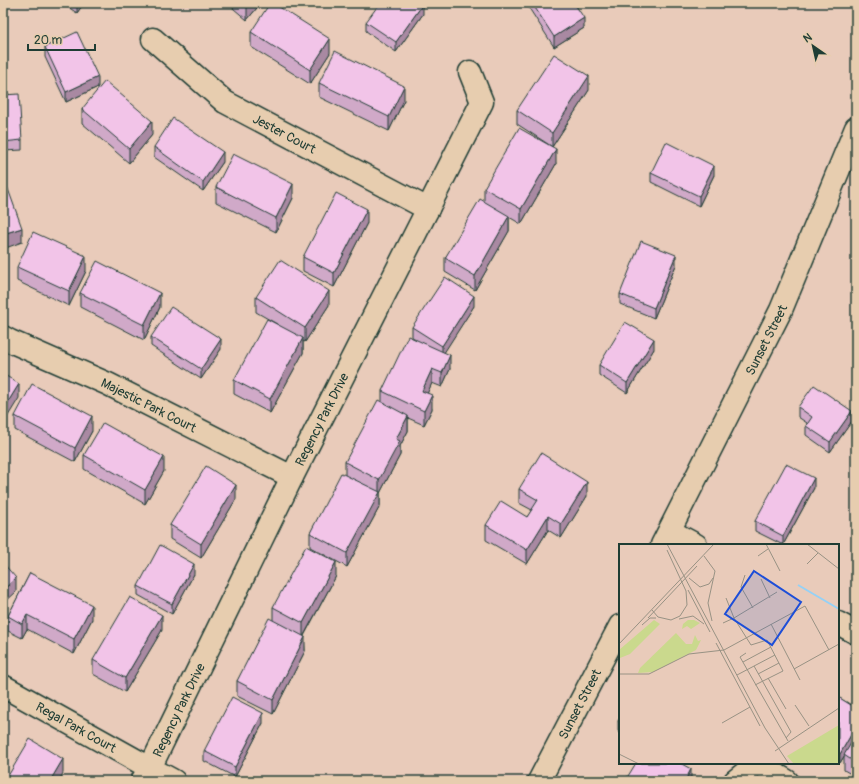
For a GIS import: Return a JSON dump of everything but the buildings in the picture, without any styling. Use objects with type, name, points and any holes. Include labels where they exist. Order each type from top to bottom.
[{"type":"street","name":"Jester Court","points":[[153,39],[225,102],[428,209]]},
{"type":"street","name":"Regency Park Drive","points":[[174,781],[146,774],[292,477],[482,102],[470,72]]},
{"type":"street","name":"Sunset Street","points":[[666,538],[781,310],[856,128]]},
{"type":"street","name":"Majestic Park Court","points":[[3,337],[108,384],[292,477]]},
{"type":"street","points":[[666,538],[692,544]]},
{"type":"street","points":[[839,624],[856,633]]},
{"type":"street","name":"Sunset Street","points":[[539,781],[619,628]]},
{"type":"street","name":"Regal Park Court","points":[[3,686],[146,774]]},
{"type":"street","points":[[735,781],[756,764]]},
{"type":"street","points":[[759,764],[787,781]]}]
